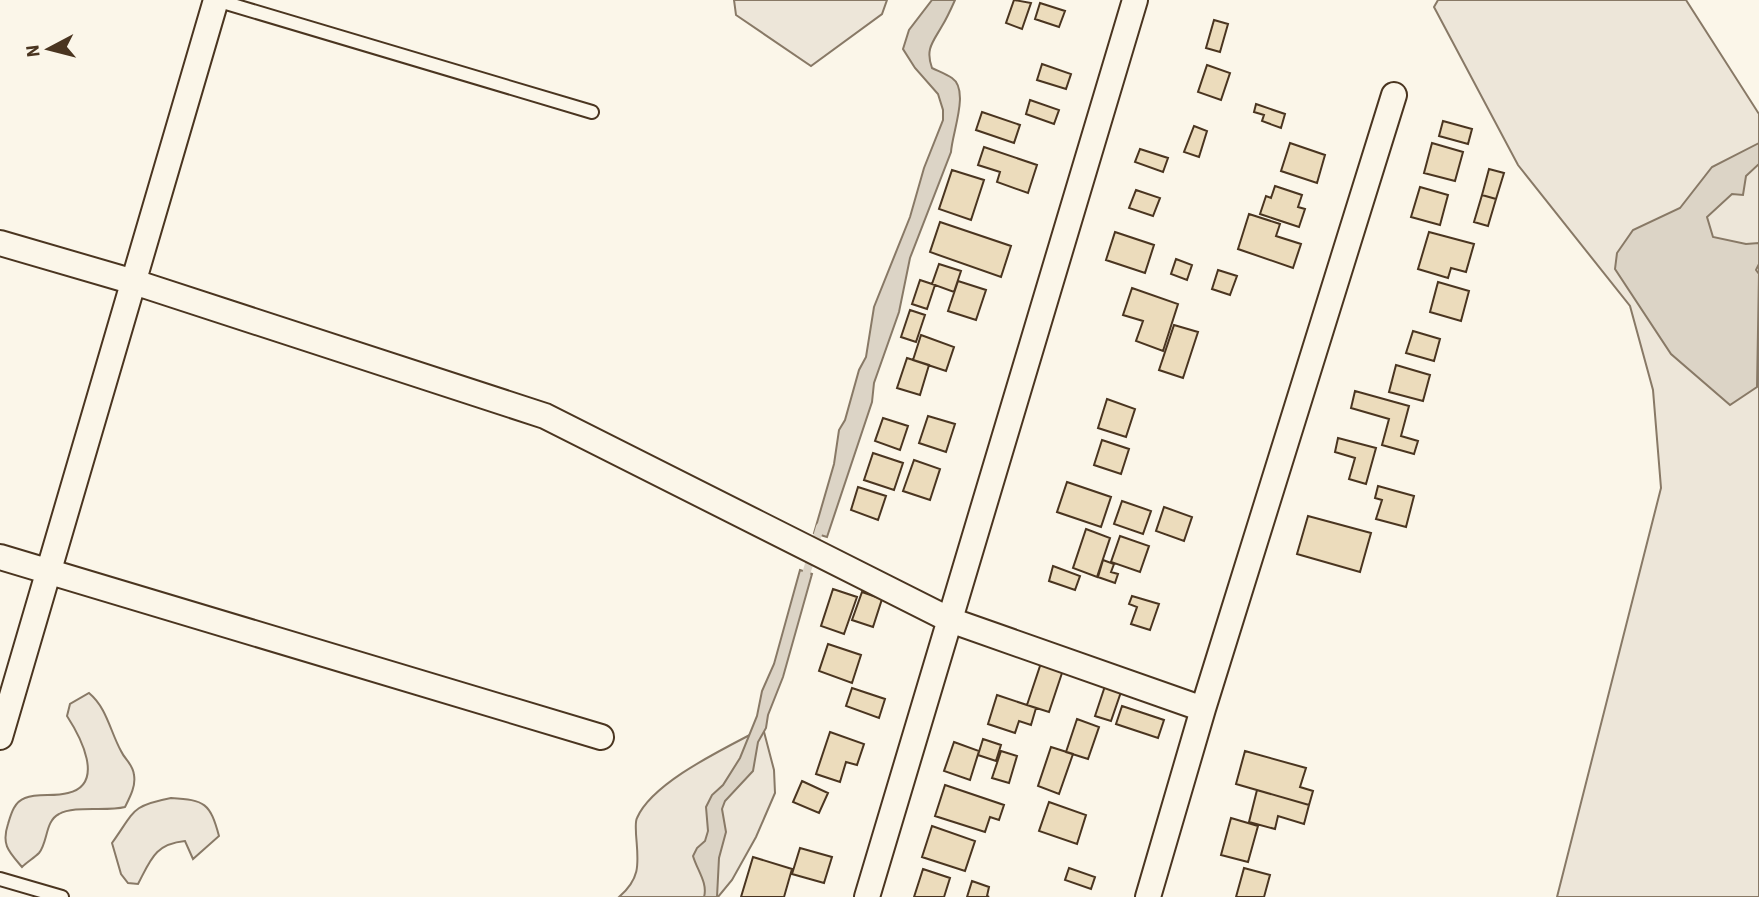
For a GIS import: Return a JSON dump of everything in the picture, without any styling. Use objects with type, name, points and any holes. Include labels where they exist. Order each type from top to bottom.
[{"type":"street","points":[[0,737],[216,0]]},
{"type":"street","points":[[867,897],[1135,0]]},
{"type":"street","points":[[1148,897],[1203,709],[1394,95]]},
{"type":"street","points":[[0,243],[134,282],[545,416],[950,621],[1203,709]]},
{"type":"street","points":[[0,557],[601,737]]},
{"type":"lane","points":[[216,0],[592,112]]},
{"type":"lane","points":[[0,880],[62,897]]},
{"type":"shaded area","points":[[734,0],[887,0],[882,14],[811,66],[736,15]]},
{"type":"shaded area","points":[[932,0],[955,0],[933,41],[929,56],[932,68],[952,78],[957,84],[960,92],[959,112],[951,152],[910,258],[899,312],[874,383],[872,402],[827,537],[814,533],[834,464],[839,430],[845,420],[859,370],[866,357],[874,307],[910,217],[924,168],[943,120],[938,94],[915,68],[903,49],[909,30]]},
{"type":"shaded area","points":[[1438,0],[1686,0],[1759,114],[1759,897],[1557,897],[1661,488],[1653,390],[1630,306],[1518,165],[1434,7]]},
{"type":"shaded area","points":[[1759,143],[1759,164],[1746,176],[1743,195],[1732,194],[1707,217],[1713,237],[1746,244],[1759,243],[1759,264],[1756,270],[1759,274],[1757,387],[1730,405],[1671,354],[1615,269],[1617,253],[1633,230],[1680,208],[1712,167]]},
{"type":"shaded area","points":[[800,570],[812,574],[783,677],[768,715],[766,728],[758,742],[753,771],[725,801],[722,809],[726,832],[719,858],[717,897],[704,897],[703,882],[693,856],[705,841],[708,831],[706,807],[740,758],[757,716],[762,691],[774,664]]},
{"type":"shaded area","points":[[89,693],[104,713],[132,768],[132,791],[125,807],[73,810],[54,817],[39,853],[22,867],[6,843],[6,831],[12,812],[18,802],[25,798],[68,793],[79,788],[86,780],[87,759],[67,716],[70,704]]},
{"type":"shaded area","points":[[763,728],[774,770],[775,793],[756,837],[732,880],[718,897],[619,897],[635,876],[638,861],[636,821],[646,804],[693,766]]},
{"type":"shaded area","points":[[171,798],[192,800],[204,805],[212,816],[219,836],[193,859],[185,841],[167,845],[155,854],[138,884],[128,883],[121,874],[112,843],[140,807]]},
{"type":"building","points":[[1014,0],[1031,3],[1022,29],[1006,23]]},
{"type":"building","points":[[1040,3],[1065,11],[1059,27],[1035,19]]},
{"type":"building","points":[[1214,20],[1228,24],[1220,52],[1206,48]]},
{"type":"building","points":[[1042,64],[1071,74],[1066,89],[1037,80]]},
{"type":"building","points":[[1207,65],[1230,73],[1221,100],[1198,92]]},
{"type":"building","points":[[1030,100],[1059,110],[1054,124],[1026,114]]},
{"type":"building","points":[[1256,104],[1285,114],[1281,128],[1262,121],[1264,115],[1254,112]]},
{"type":"building","points":[[982,112],[1020,125],[1014,143],[976,130]]},
{"type":"building","points":[[1443,121],[1472,129],[1468,144],[1439,136]]},
{"type":"building","points":[[1194,126],[1207,131],[1199,157],[1184,152]]},
{"type":"building","points":[[1290,143],[1325,155],[1317,183],[1281,171]]},
{"type":"building","points":[[1432,143],[1463,152],[1455,181],[1424,173]]},
{"type":"building","points":[[984,147],[1037,165],[1028,193],[997,182],[1000,172],[978,165]]},
{"type":"building","points":[[1140,149],[1168,158],[1163,172],[1135,162]]},
{"type":"building","points":[[1489,169],[1504,173],[1496,199],[1482,195]]},
{"type":"building","points":[[952,170],[984,180],[971,220],[939,209]]},
{"type":"building","points":[[1275,186],[1302,195],[1298,207],[1305,209],[1299,227],[1260,214],[1266,196],[1271,198]]},
{"type":"building","points":[[1420,187],[1448,195],[1440,225],[1411,217]]},
{"type":"building","points":[[1136,190],[1160,198],[1153,216],[1129,208]]},
{"type":"building","points":[[1482,195],[1496,199],[1488,226],[1474,222]]},
{"type":"building","points":[[1249,214],[1280,224],[1276,236],[1301,244],[1293,268],[1238,249]]},
{"type":"building","points":[[940,222],[1011,246],[1001,277],[930,252]]},
{"type":"building","points":[[1115,232],[1154,245],[1145,273],[1106,260]]},
{"type":"building","points":[[1429,232],[1474,244],[1466,272],[1451,268],[1448,278],[1418,269]]},
{"type":"building","points":[[1176,259],[1192,265],[1187,280],[1171,274]]},
{"type":"building","points":[[939,264],[961,271],[954,292],[932,284]]},
{"type":"building","points":[[1218,270],[1237,276],[1230,295],[1212,289]]},
{"type":"building","points":[[920,280],[935,285],[927,309],[912,304]]},
{"type":"building","points":[[958,281],[986,290],[976,320],[948,311]]},
{"type":"building","points":[[1438,282],[1469,291],[1461,321],[1430,312]]},
{"type":"building","points":[[1132,288],[1178,304],[1163,351],[1136,341],[1143,321],[1123,315]]},
{"type":"building","points":[[910,310],[925,315],[916,342],[901,337]]},
{"type":"building","points":[[1174,325],[1198,332],[1183,378],[1159,370]]},
{"type":"building","points":[[1413,331],[1440,339],[1434,361],[1406,353]]},
{"type":"building","points":[[921,335],[954,347],[946,371],[913,360]]},
{"type":"building","points":[[907,358],[929,365],[920,395],[897,388]]},
{"type":"building","points":[[1396,365],[1430,375],[1423,401],[1389,392]]},
{"type":"building","points":[[1355,391],[1409,406],[1401,436],[1418,441],[1414,454],[1382,445],[1389,419],[1351,408]]},
{"type":"building","points":[[1107,399],[1135,409],[1126,437],[1098,428]]},
{"type":"building","points":[[928,416],[955,424],[946,452],[919,443]]},
{"type":"building","points":[[883,418],[908,426],[900,450],[875,441]]},
{"type":"building","points":[[1338,438],[1376,448],[1366,484],[1349,479],[1355,458],[1335,452]]},
{"type":"building","points":[[1102,440],[1129,449],[1121,474],[1094,465]]},
{"type":"building","points":[[873,453],[903,463],[894,490],[864,480]]},
{"type":"building","points":[[914,460],[940,469],[930,500],[903,491]]},
{"type":"building","points":[[1067,482],[1111,497],[1101,527],[1057,512]]},
{"type":"building","points":[[1378,486],[1414,496],[1406,527],[1376,519],[1382,500],[1375,498]]},
{"type":"building","points":[[858,487],[886,496],[878,520],[851,510]]},
{"type":"building","points":[[1122,501],[1151,511],[1143,534],[1114,524]]},
{"type":"building","points":[[1164,507],[1192,517],[1184,541],[1156,531]]},
{"type":"building","points":[[1308,516],[1371,533],[1360,572],[1297,554]]},
{"type":"building","points":[[1086,529],[1110,538],[1097,577],[1073,568]]},
{"type":"building","points":[[1120,536],[1149,546],[1140,572],[1111,562]]},
{"type":"building","points":[[1103,560],[1114,564],[1111,572],[1118,574],[1115,583],[1098,577]]},
{"type":"building","points":[[1053,566],[1080,576],[1075,590],[1049,581]]},
{"type":"building","points":[[833,589],[857,597],[844,634],[821,626]]},
{"type":"building","points":[[862,592],[882,599],[873,627],[852,620]]},
{"type":"building","points":[[1132,596],[1159,604],[1150,630],[1131,624],[1137,607],[1129,604]]},
{"type":"building","points":[[828,644],[861,655],[852,683],[819,671]]},
{"type":"building","points":[[1043,657],[1065,664],[1049,712],[1027,705]]},
{"type":"building","points":[[1106,683],[1122,689],[1111,721],[1095,716]]},
{"type":"building","points":[[852,688],[885,699],[879,718],[846,706]]},
{"type":"building","points":[[997,695],[1036,708],[1031,725],[1019,721],[1015,733],[988,724]]},
{"type":"building","points":[[1122,706],[1164,720],[1158,738],[1116,724]]},
{"type":"building","points":[[1077,719],[1099,727],[1088,759],[1066,752]]},
{"type":"building","points":[[830,732],[864,744],[857,765],[846,762],[840,782],[816,774]]},
{"type":"building","points":[[983,739],[1001,745],[996,761],[978,755]]},
{"type":"building","points":[[954,742],[979,751],[970,780],[944,771]]},
{"type":"building","points":[[1051,747],[1073,754],[1059,794],[1038,786]]},
{"type":"building","points":[[1001,751],[1017,756],[1009,783],[992,778]]},
{"type":"building","points":[[1245,751],[1306,768],[1300,787],[1313,791],[1309,805],[1236,784]]},
{"type":"building","points":[[802,781],[828,793],[819,813],[793,802]]},
{"type":"building","points":[[945,785],[1004,805],[999,820],[990,817],[985,832],[935,816]]},
{"type":"building","points":[[1257,790],[1309,805],[1304,824],[1278,816],[1275,829],[1249,822]]},
{"type":"building","points":[[1049,802],[1086,815],[1077,844],[1039,831]]},
{"type":"building","points":[[1231,818],[1258,826],[1248,862],[1221,855]]},
{"type":"building","points":[[932,826],[975,841],[965,871],[922,857]]},
{"type":"building","points":[[800,848],[832,857],[824,883],[792,874]]},
{"type":"building","points":[[753,857],[792,869],[784,897],[741,897]]},
{"type":"building","points":[[1069,868],[1095,877],[1091,889],[1065,880]]},
{"type":"building","points":[[1244,868],[1270,875],[1264,897],[1236,897]]},
{"type":"building","points":[[923,869],[950,878],[944,897],[914,897]]},
{"type":"building","points":[[972,881],[989,887],[989,897],[967,897]]},
{"type":"waterway","points":[[804,581],[820,527]]}]
